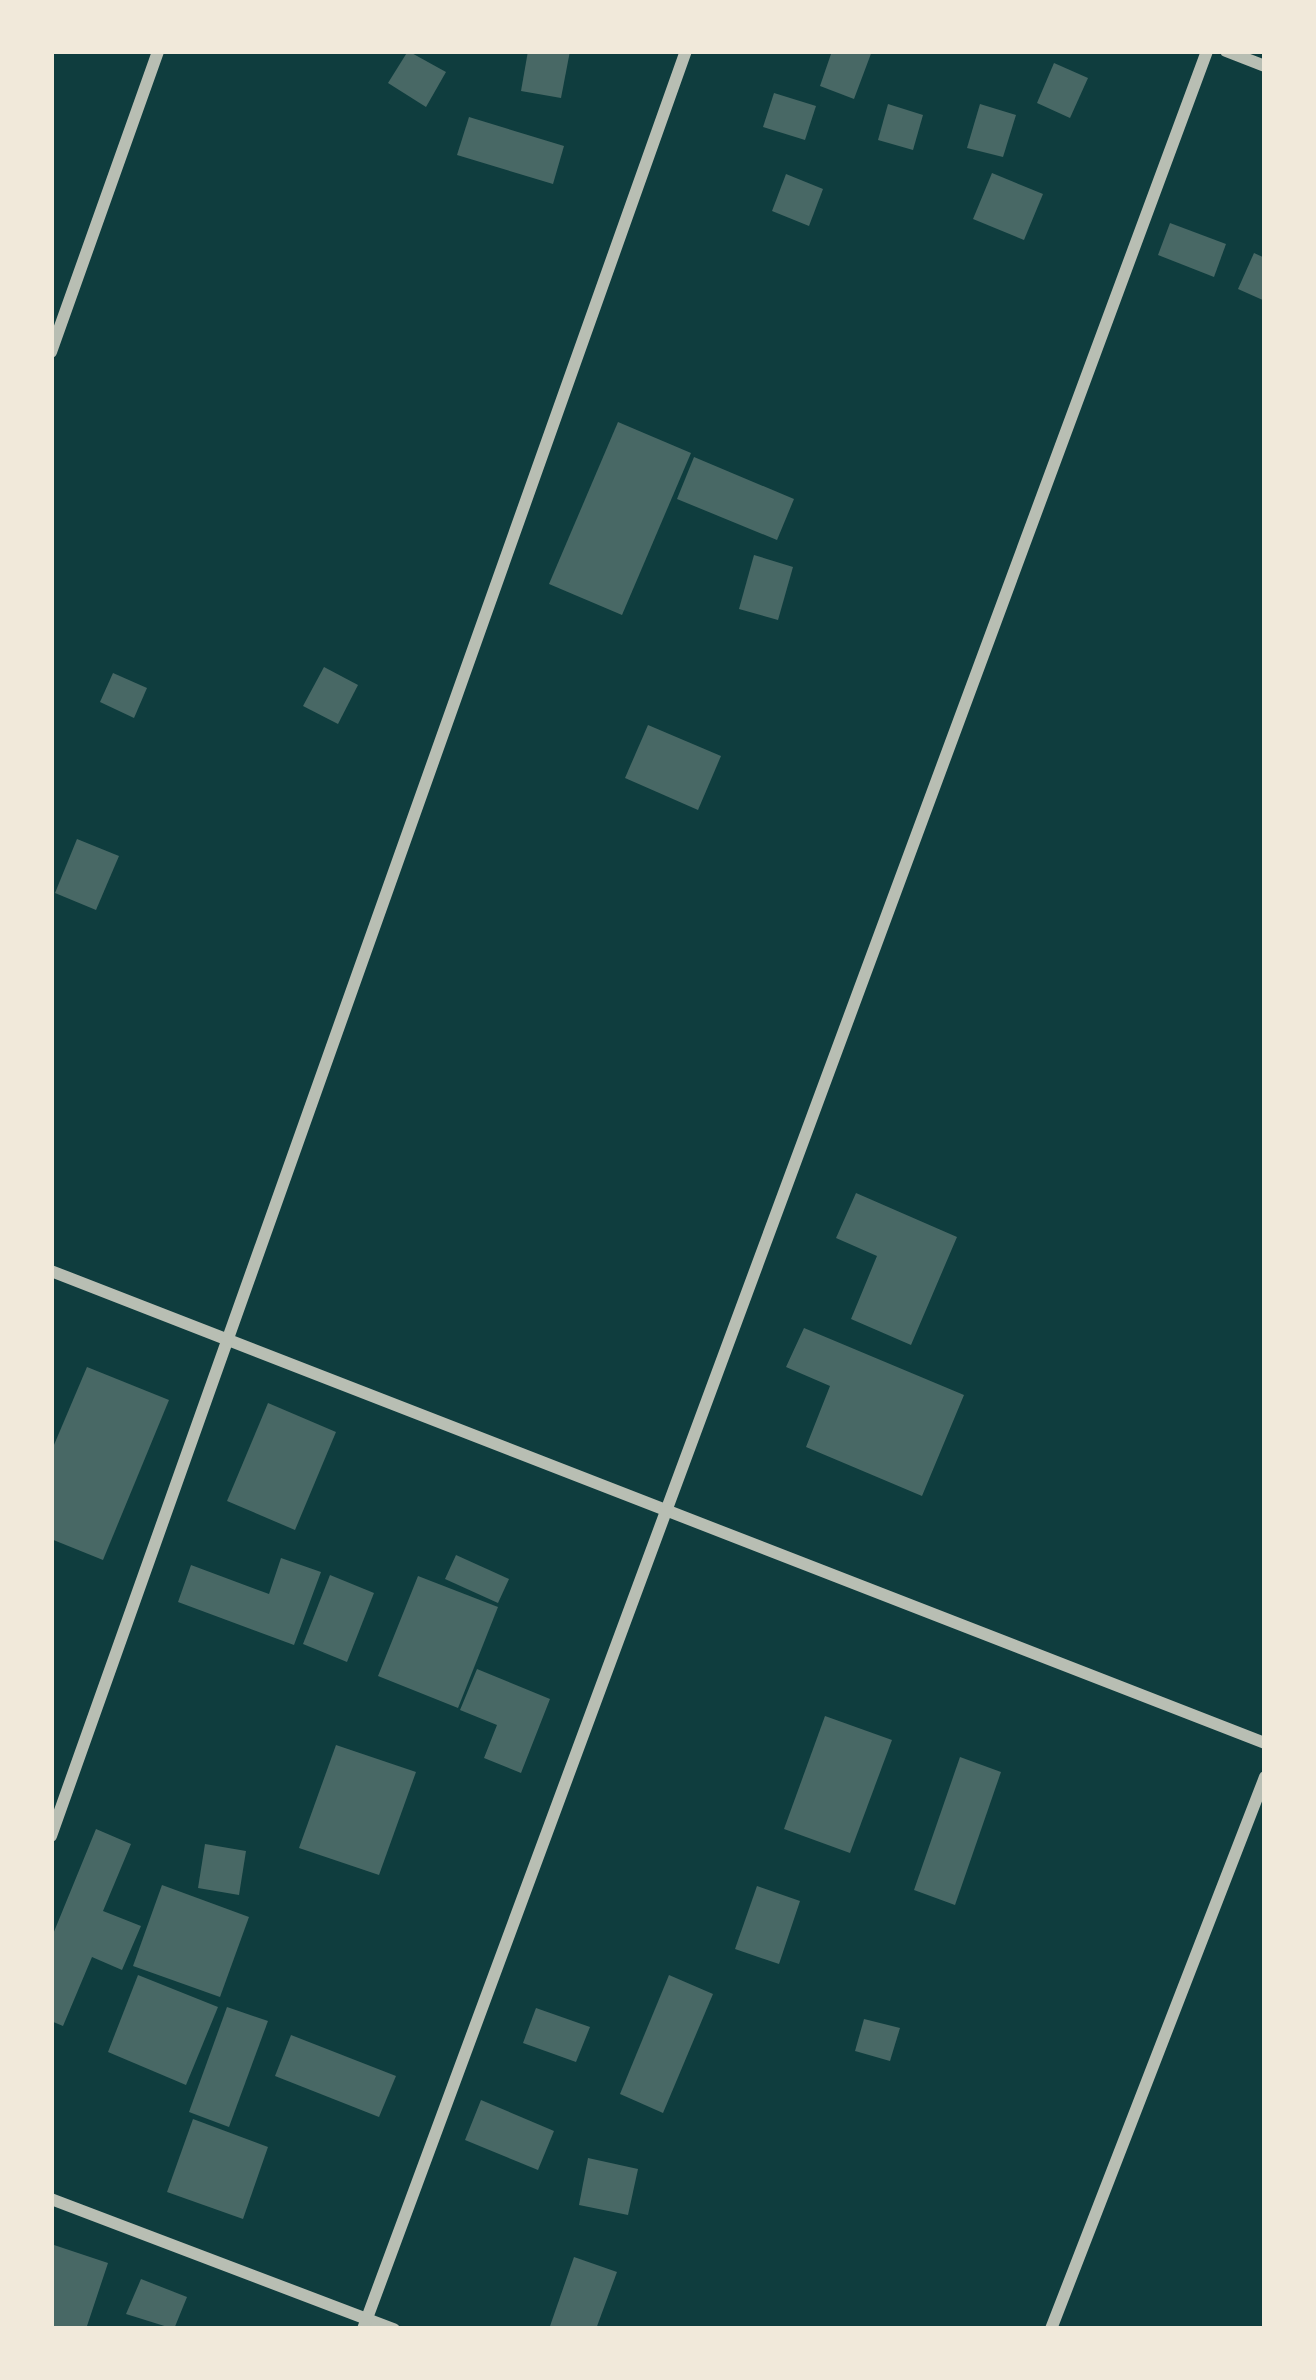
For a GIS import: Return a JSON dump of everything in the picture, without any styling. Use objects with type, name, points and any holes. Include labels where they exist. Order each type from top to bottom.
[{"type":"street","points":[[51,352],[158,51]]},
{"type":"street","points":[[51,1836],[686,51]]},
{"type":"street","points":[[365,2324],[1207,51]]},
{"type":"street","points":[[1226,51],[1265,66]]},
{"type":"street","points":[[51,1271],[1265,1743]]},
{"type":"street","points":[[1051,2329],[1265,1777]]},
{"type":"street","points":[[51,2199],[365,2324],[394,2329]]},
{"type":"building","points":[[408,51],[446,72],[426,107],[388,83]]},
{"type":"building","points":[[528,51],[570,51],[561,98],[521,91]]},
{"type":"building","points":[[832,51],[872,51],[854,99],[820,86]]},
{"type":"building","points":[[1054,63],[1088,78],[1070,118],[1037,103]]},
{"type":"building","points":[[774,93],[816,106],[805,140],[763,127]]},
{"type":"building","points":[[888,104],[923,115],[913,150],[878,140]]},
{"type":"building","points":[[980,104],[1016,115],[1003,157],[967,148]]},
{"type":"building","points":[[469,117],[564,146],[553,184],[457,155]]},
{"type":"building","points":[[992,173],[1043,194],[1024,240],[973,219]]},
{"type":"building","points":[[786,174],[823,189],[809,226],[772,211]]},
{"type":"building","points":[[1170,223],[1226,244],[1214,277],[1158,255]]},
{"type":"building","points":[[1254,253],[1265,258],[1265,301],[1238,289]]},
{"type":"building","points":[[618,422],[691,453],[622,615],[549,584]]},
{"type":"building","points":[[694,457],[794,499],[777,540],[677,499]]},
{"type":"building","points":[[754,555],[793,567],[778,620],[739,609]]},
{"type":"building","points":[[324,667],[358,685],[338,724],[303,706]]},
{"type":"building","points":[[113,673],[147,688],[134,718],[100,702]]},
{"type":"building","points":[[648,725],[721,756],[698,810],[625,778]]},
{"type":"building","points":[[77,839],[119,856],[96,910],[55,893]]},
{"type":"building","points":[[856,1193],[957,1237],[911,1345],[851,1319],[877,1256],[836,1238]]},
{"type":"building","points":[[804,1328],[964,1395],[922,1496],[806,1447],[830,1386],[786,1367]]},
{"type":"building","points":[[87,1367],[169,1400],[103,1560],[51,1539],[51,1452]]},
{"type":"building","points":[[268,1403],[336,1432],[295,1530],[227,1501]]},
{"type":"building","points":[[456,1555],[509,1579],[498,1603],[445,1579]]},
{"type":"building","points":[[281,1558],[321,1572],[294,1645],[178,1602],[191,1565],[269,1594]]},
{"type":"building","points":[[330,1575],[374,1593],[347,1662],[303,1644]]},
{"type":"building","points":[[418,1576],[498,1607],[458,1708],[378,1676]]},
{"type":"building","points":[[477,1669],[550,1699],[521,1773],[484,1758],[497,1725],[460,1710]]},
{"type":"building","points":[[825,1716],[892,1740],[850,1853],[784,1829]]},
{"type":"building","points":[[336,1745],[416,1772],[379,1875],[299,1848]]},
{"type":"building","points":[[960,1757],[1001,1772],[955,1905],[914,1890]]},
{"type":"building","points":[[96,1829],[131,1844],[103,1911],[141,1926],[122,1970],[92,1957],[63,2026],[51,2021],[51,1939]]},
{"type":"building","points":[[205,1844],[246,1851],[239,1895],[198,1888]]},
{"type":"building","points":[[162,1885],[249,1917],[220,1997],[133,1966]]},
{"type":"building","points":[[757,1886],[800,1901],[779,1964],[735,1949]]},
{"type":"building","points":[[138,1975],[218,2007],[186,2085],[108,2052]]},
{"type":"building","points":[[669,1975],[713,1994],[663,2113],[620,2094]]},
{"type":"building","points":[[227,2007],[268,2021],[229,2127],[189,2112]]},
{"type":"building","points":[[536,2008],[590,2027],[576,2062],[523,2043]]},
{"type":"building","points":[[864,2019],[900,2028],[890,2061],[855,2051]]},
{"type":"building","points":[[291,2035],[396,2076],[379,2117],[275,2076]]},
{"type":"building","points":[[481,2100],[554,2131],[538,2170],[465,2140]]},
{"type":"building","points":[[193,2119],[268,2147],[243,2219],[167,2192]]},
{"type":"building","points":[[588,2158],[638,2169],[628,2215],[579,2205]]},
{"type":"building","points":[[51,2244],[108,2263],[86,2329],[51,2329]]},
{"type":"building","points":[[574,2257],[617,2272],[596,2329],[549,2329]]},
{"type":"building","points":[[141,2279],[187,2297],[174,2329],[126,2314]]}]
